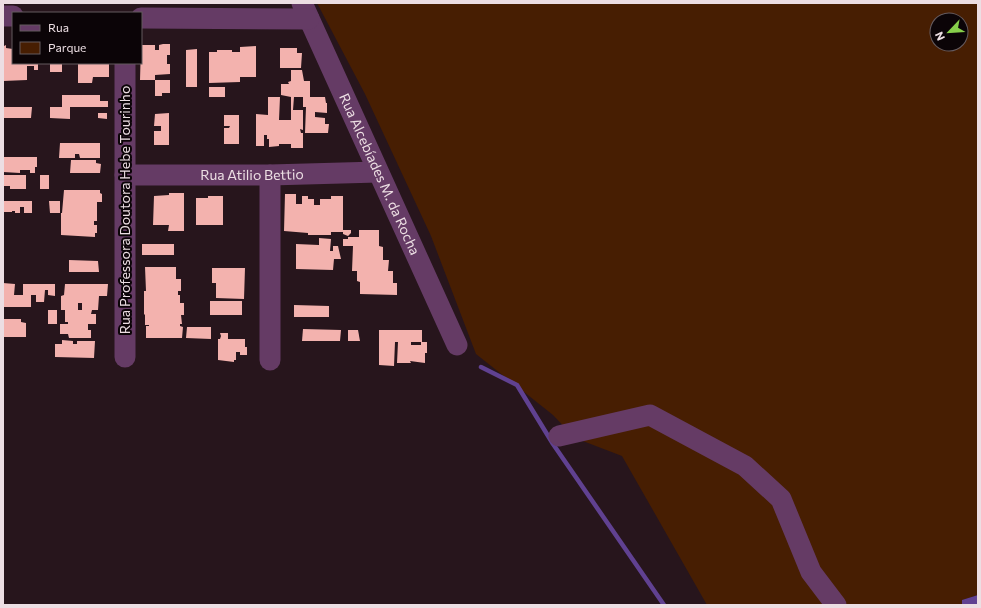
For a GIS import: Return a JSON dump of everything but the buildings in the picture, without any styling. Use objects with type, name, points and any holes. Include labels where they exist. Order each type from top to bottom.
[{"type":"street","points":[[142,18],[305,11]]},
{"type":"street","name":"Rua Alcebíades M. da Rocha","points":[[305,11],[457,345]]},
{"type":"street","name":"Rua Professora Doutora Hebe Tourinho","points":[[125,64],[125,357]]},
{"type":"street","name":"Rua Atilio Bettio","points":[[125,175],[270,175],[378,172]]},
{"type":"street","points":[[270,175],[270,360]]},
{"type":"street","points":[[559,436],[650,415],[745,466],[781,499],[811,572],[836,605]]},
{"type":"green space","points":[[317,3],[978,3],[978,595],[962,600],[962,605],[707,605],[622,456],[575,438],[553,415],[476,354],[431,236],[365,94]]},
{"type":"shaded area","points":[[978,595],[978,605],[962,605],[962,600]]},
{"type":"waterway","points":[[481,367],[517,385],[553,444],[664,605]]}]
